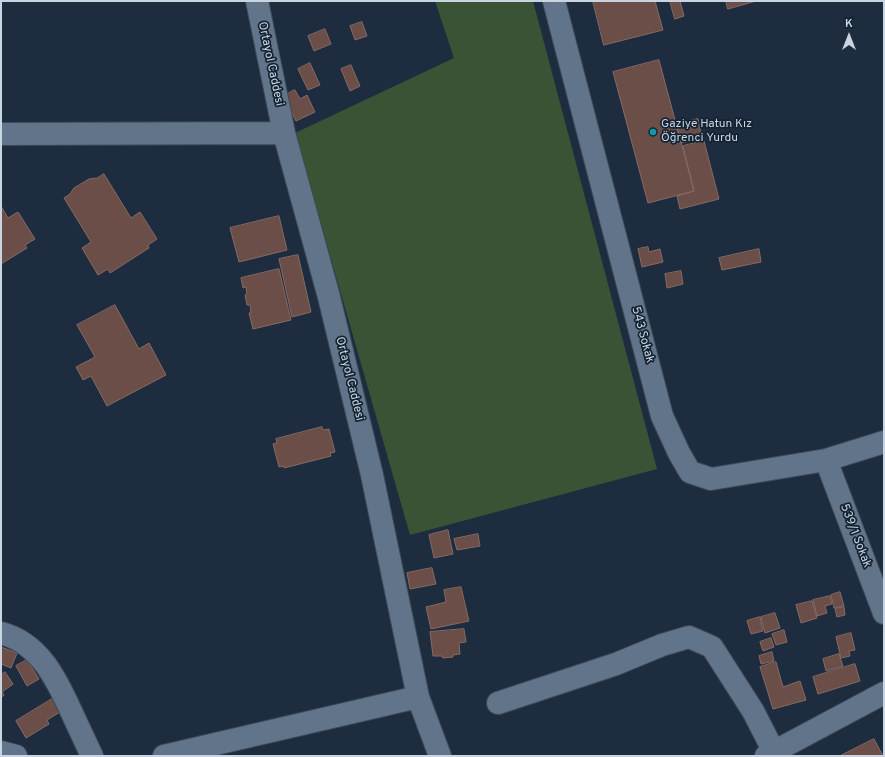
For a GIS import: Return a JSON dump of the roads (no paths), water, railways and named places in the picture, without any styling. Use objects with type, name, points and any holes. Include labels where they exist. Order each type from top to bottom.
[{"type":"street","name":"Ortayol Caddesi","points":[[257,1],[284,133],[329,297],[370,467],[418,697],[440,756]]},
{"type":"street","name":"543 Sokak","points":[[554,1],[662,416],[682,460],[690,472],[711,479],[826,460],[884,442]]},
{"type":"street","points":[[1,134],[284,133]]},
{"type":"street","name":"539/1 Sokak","points":[[826,460],[884,613]]},
{"type":"street","points":[[1,633],[11,635],[23,642],[37,653],[50,669],[64,695],[92,756]]},
{"type":"street","points":[[498,703],[616,664],[662,645],[689,637],[712,647],[753,712],[770,754],[884,692]]},
{"type":"street","points":[[164,756],[418,697]]},
{"type":"street","points":[[1,752],[16,756]]},
{"type":"place","name":"Gaziye Hatun Kız Öğrenci Yurdu","points":[[653,132]]}]
